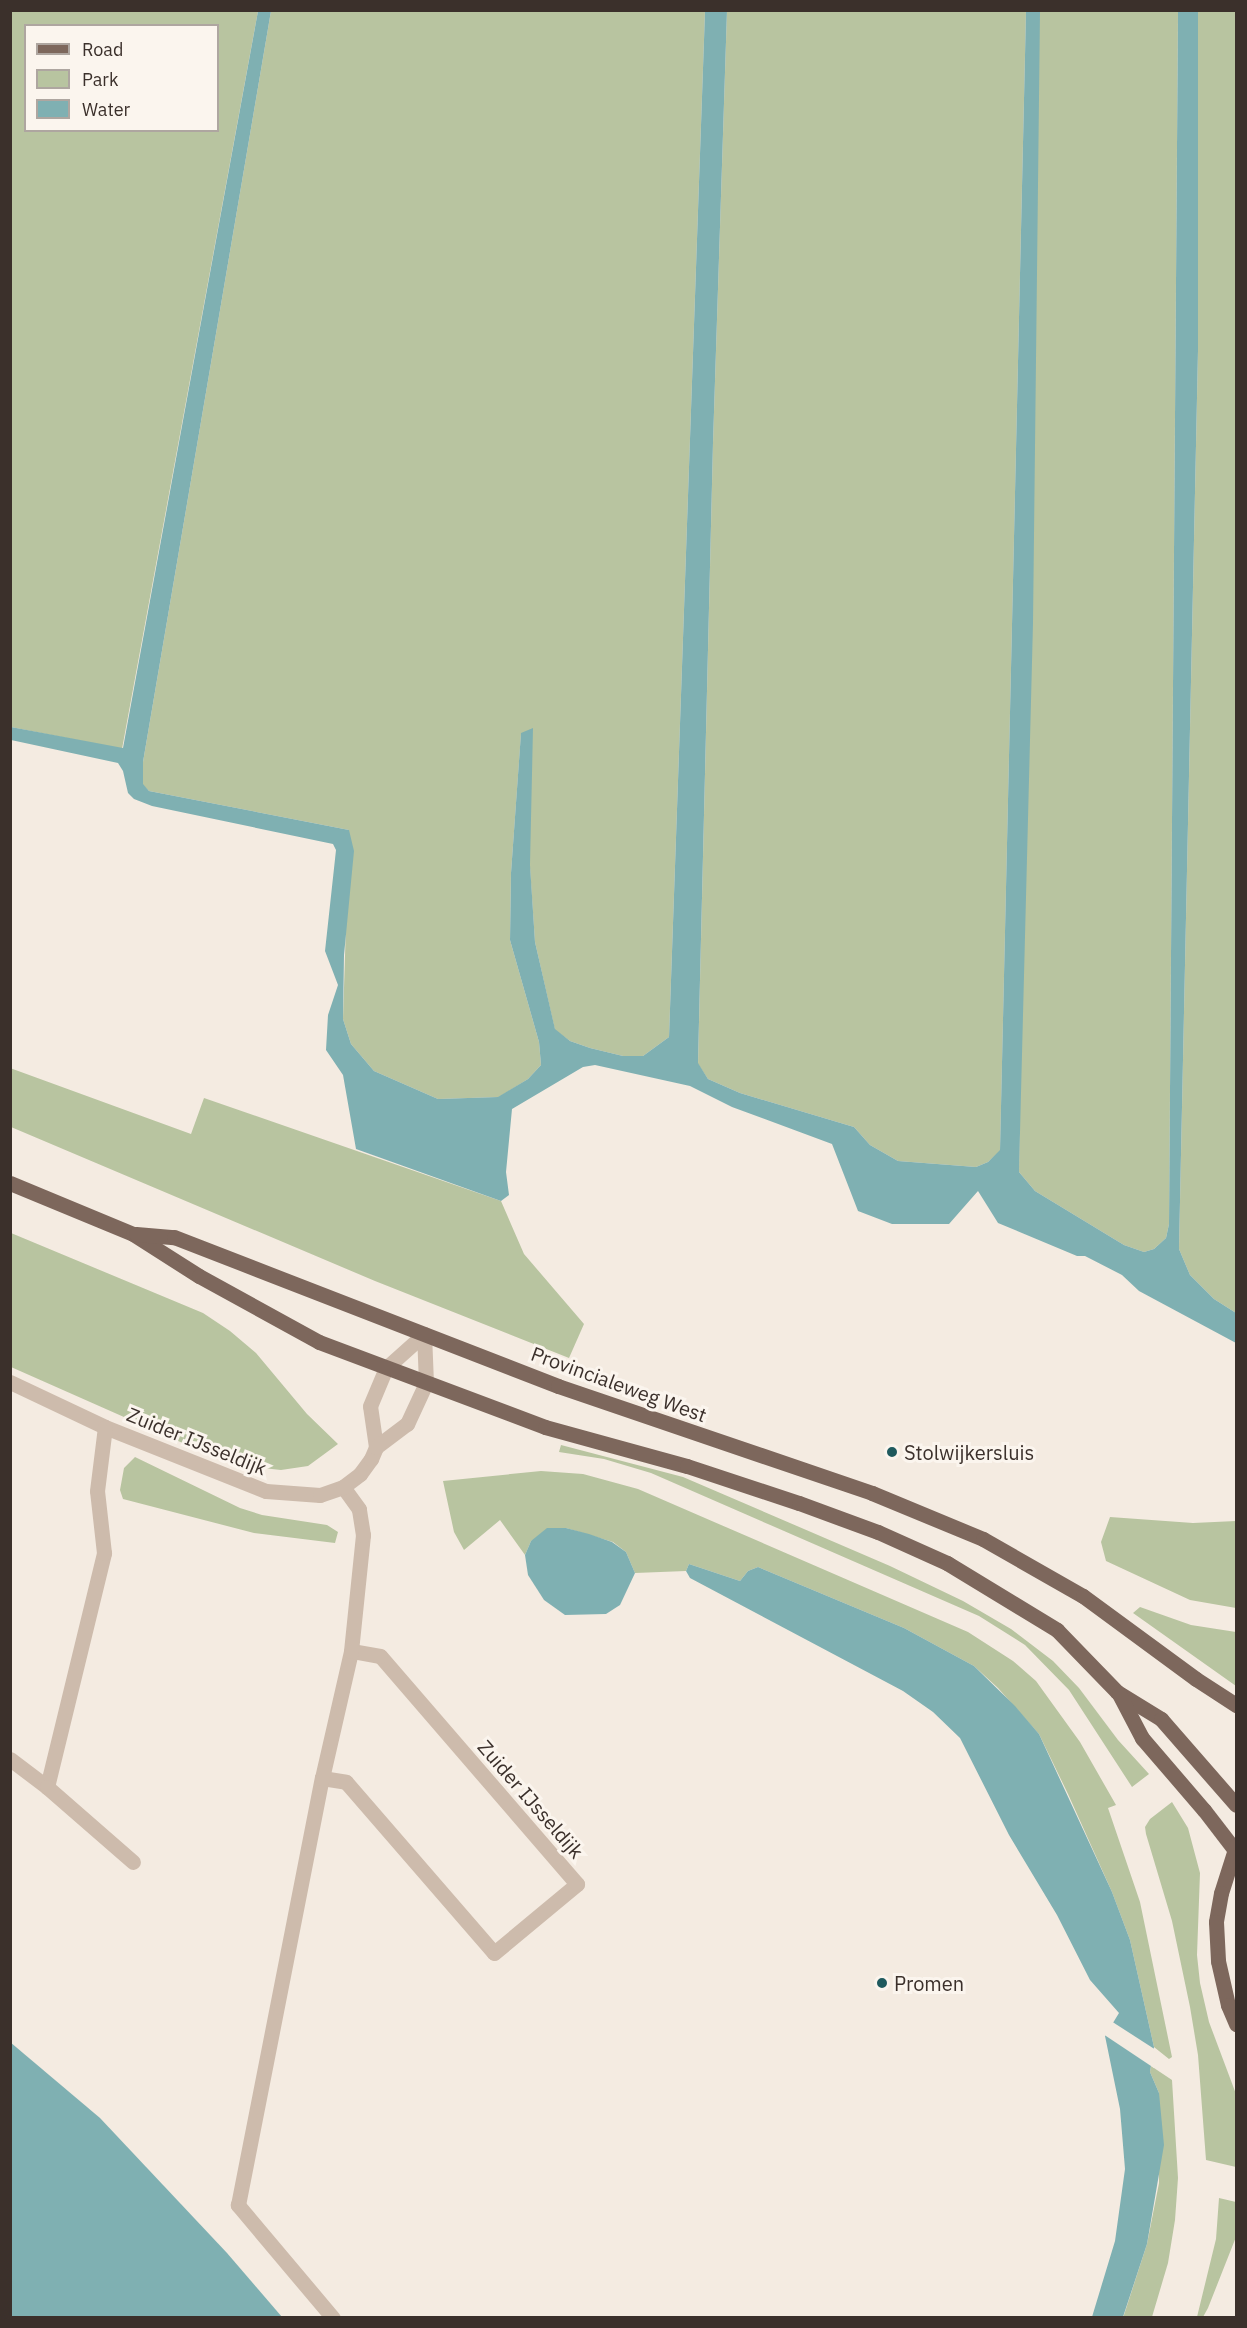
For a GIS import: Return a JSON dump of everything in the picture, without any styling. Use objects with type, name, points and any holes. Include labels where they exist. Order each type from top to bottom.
[{"type":"main road","name":"Provincialeweg West","points":[[10,1183],[133,1234],[268,1316],[319,1342],[545,1427],[687,1466],[878,1532],[947,1563],[1005,1596],[1057,1630],[1117,1692]]},
{"type":"main road","name":"Provincialeweg West","points":[[133,1234],[174,1237],[558,1386],[917,1510],[983,1539],[1083,1596],[1196,1679],[1236,1705]]},
{"type":"main road","points":[[1117,1692],[1161,1719],[1236,1805]]},
{"type":"main road","points":[[1117,1692],[1142,1738],[1235,1848],[1215,1922],[1218,1960],[1228,2005],[1236,2024]]},
{"type":"street","points":[[376,1447],[370,1406],[386,1368],[424,1334]]},
{"type":"street","name":"Zuider IJsseldijk","points":[[10,1382],[105,1427],[266,1491],[320,1495],[343,1487],[360,1474],[371,1460],[376,1447],[407,1424],[426,1383],[424,1334]]},
{"type":"street","name":"Zuider IJsseldijk","points":[[47,1787],[104,1553],[96,1491],[105,1427]]},
{"type":"street","points":[[333,2318],[238,2205],[322,1778],[351,1651],[363,1535],[359,1509],[343,1487]]},
{"type":"street","name":"Zuider IJsseldijk","points":[[322,1778],[346,1782],[494,1953],[577,1884],[380,1656],[351,1651]]},
{"type":"street","points":[[10,1759],[47,1787],[133,1862]]},
{"type":"green space","points":[[1236,10],[1236,1313],[1214,1299],[1190,1275],[1179,1249],[1198,351],[1198,11]]},
{"type":"green space","points":[[10,11],[258,11],[122,749],[11,727]]},
{"type":"green space","points":[[271,11],[705,11],[669,1037],[643,1056],[623,1056],[570,1041],[555,1030],[535,942],[521,734],[511,873],[510,940],[539,1042],[541,1065],[528,1079],[499,1097],[438,1099],[374,1071],[351,1044],[343,1019],[349,830],[149,791],[142,784],[143,762]]},
{"type":"green space","points":[[727,11],[1026,11],[1000,1151],[988,1162],[976,1167],[898,1161],[870,1145],[854,1127],[740,1093],[708,1079],[698,1064],[713,443]]},
{"type":"green space","points":[[1036,11],[1178,11],[1169,1224],[1166,1238],[1154,1249],[1144,1252],[1124,1245],[1035,1191],[1019,1172]]},
{"type":"green space","points":[[10,1068],[191,1134],[204,1098],[501,1201],[524,1254],[584,1324],[569,1358],[375,1281],[11,1127]]},
{"type":"green space","points":[[11,1233],[203,1313],[230,1331],[256,1353],[307,1414],[338,1444],[308,1466],[281,1470],[246,1466],[203,1452],[11,1367]]},
{"type":"green space","points":[[561,1445],[683,1477],[890,1566],[963,1601],[1011,1629],[1053,1661],[1079,1688],[1118,1740],[1149,1774],[1132,1787],[1069,1690],[1025,1645],[979,1616],[651,1473],[604,1459],[559,1452]]},
{"type":"green space","points":[[135,1457],[240,1508],[262,1515],[327,1525],[338,1532],[335,1543],[254,1533],[123,1499],[120,1490],[124,1468]]},
{"type":"green space","points":[[541,1471],[583,1474],[638,1489],[968,1632],[1013,1661],[1036,1681],[1080,1742],[1116,1805],[1108,1808],[1140,1902],[1172,2057],[1169,2059],[1154,2047],[1130,1940],[1112,1892],[1068,1794],[1039,1734],[998,1688],[974,1666],[904,1628],[758,1567],[748,1571],[740,1581],[689,1564],[686,1571],[635,1573],[626,1552],[613,1542],[566,1528],[531,1541],[525,1555],[500,1520],[464,1550],[454,1532],[443,1481]]},
{"type":"green space","points":[[1110,1517],[1193,1523],[1236,1521],[1236,1608],[1190,1600],[1106,1561],[1101,1542]]},
{"type":"green space","points":[[1140,1607],[1191,1625],[1236,1632],[1236,1686],[1133,1613]]},
{"type":"green space","points":[[1172,1802],[1188,1828],[1200,1873],[1197,1955],[1200,1983],[1209,2022],[1236,2094],[1236,2167],[1206,2160],[1198,2055],[1190,2007],[1172,1921],[1146,1834],[1145,1827],[1150,1819]]},
{"type":"green space","points":[[1151,2066],[1172,2080],[1178,2178],[1175,2220],[1168,2263],[1152,2317],[1123,2318],[1147,2244],[1159,2183],[1159,2093],[1150,2072]]},
{"type":"green space","points":[[1219,2198],[1236,2202],[1236,2237],[1208,2308],[1203,2317],[1197,2317],[1216,2239]]},
{"type":"water","points":[[258,11],[271,11],[143,762],[143,784],[149,791],[349,830],[354,851],[344,955],[343,1019],[351,1044],[374,1071],[438,1099],[498,1097],[528,1079],[541,1065],[539,1042],[510,940],[511,873],[521,733],[533,728],[530,865],[535,942],[555,1029],[570,1041],[623,1056],[643,1056],[669,1037],[705,11],[727,11],[713,443],[698,1063],[708,1079],[740,1093],[854,1127],[870,1145],[898,1161],[976,1167],[988,1162],[1000,1150],[1026,11],[1040,11],[1033,623],[1019,1172],[1035,1191],[1124,1245],[1144,1252],[1154,1249],[1166,1238],[1169,1224],[1178,11],[1198,11],[1198,351],[1179,1249],[1190,1275],[1214,1299],[1236,1313],[1236,1343],[1139,1291],[1122,1275],[1085,1256],[1077,1256],[998,1223],[978,1191],[949,1224],[892,1224],[858,1211],[832,1144],[732,1107],[690,1086],[595,1065],[583,1067],[512,1109],[506,1172],[509,1195],[501,1201],[356,1149],[343,1075],[326,1050],[328,1015],[338,985],[325,951],[336,850],[333,844],[152,806],[134,799],[128,793],[123,771],[118,763],[11,740],[11,727],[123,748]]},
{"type":"water","points":[[547,1528],[566,1528],[589,1534],[612,1542],[626,1552],[635,1573],[620,1605],[606,1614],[565,1615],[544,1600],[528,1575],[525,1555],[531,1541]]},
{"type":"water","points":[[689,1564],[740,1581],[748,1571],[758,1567],[904,1628],[974,1666],[1015,1706],[1039,1734],[1112,1892],[1130,1940],[1154,2047],[1150,2072],[1159,2093],[1164,2145],[1147,2244],[1123,2317],[1092,2317],[1115,2241],[1125,2169],[1120,2109],[1105,2036],[1119,2013],[1090,1980],[1057,1915],[1009,1835],[960,1738],[933,1712],[903,1691],[690,1578],[686,1571]]},
{"type":"water","points":[[10,2042],[100,2118],[227,2253],[282,2317],[11,2317]]},
{"type":"pier","points":[[1111,2021],[1156,2050],[1154,2068],[1103,2034]]},
{"type":"place","name":"Stolwijkersluis","points":[[892,1452]]},
{"type":"place","name":"Promen","points":[[882,1983]]}]
